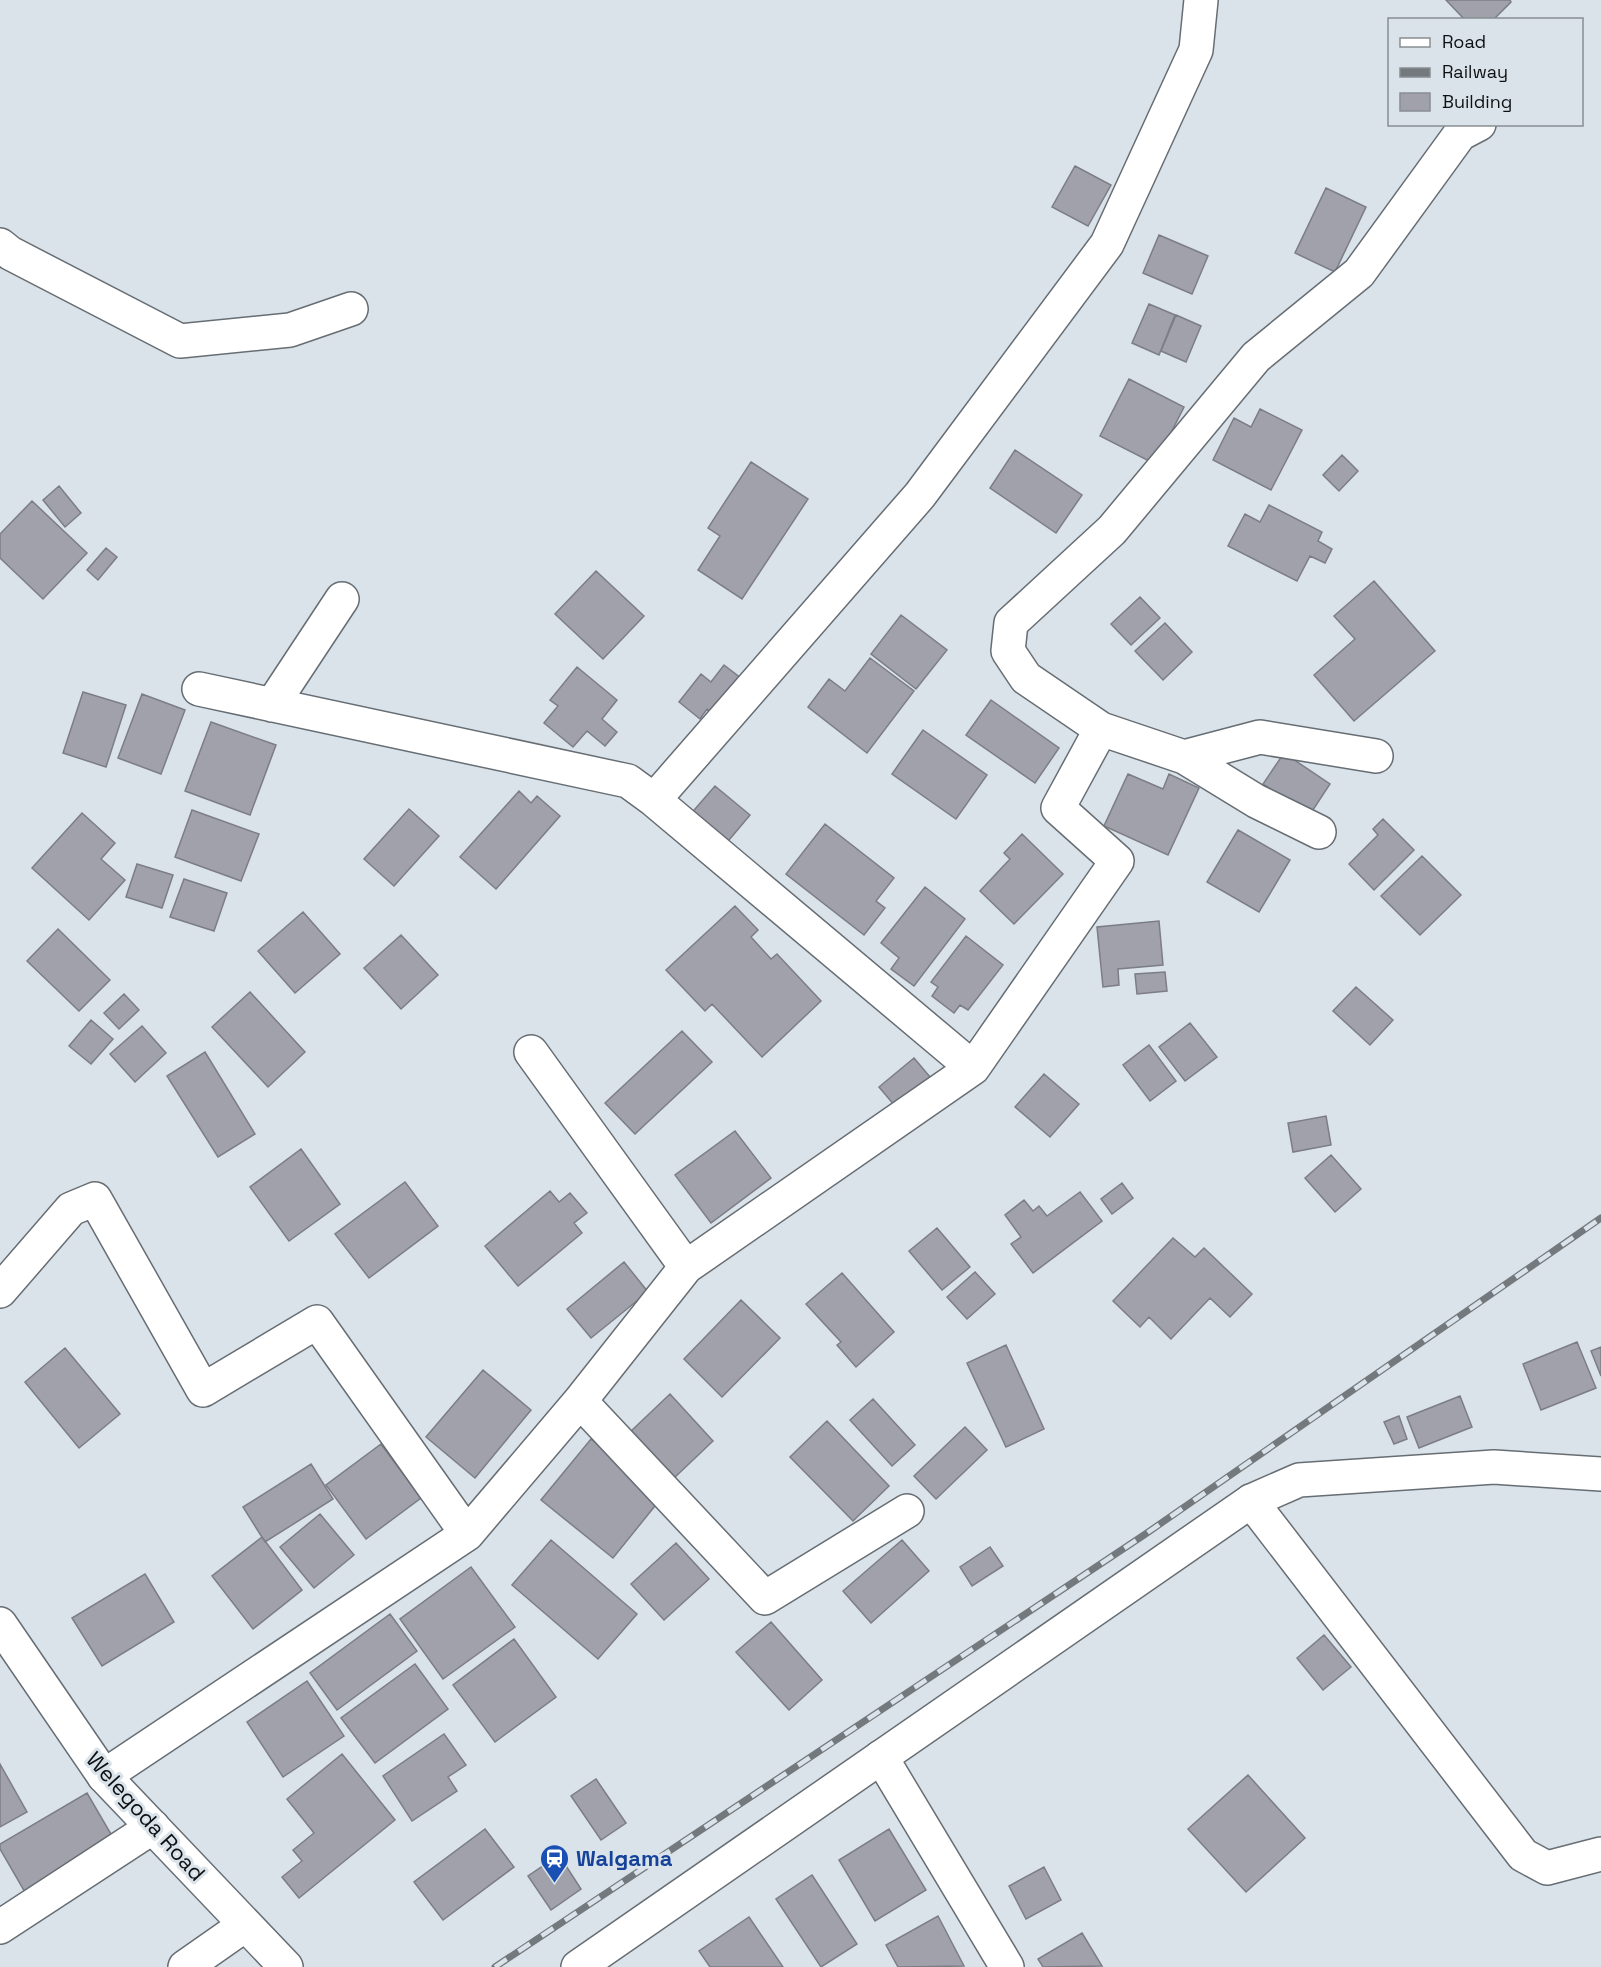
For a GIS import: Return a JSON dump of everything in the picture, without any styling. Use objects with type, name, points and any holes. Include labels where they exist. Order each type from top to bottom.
[{"type":"street","points":[[654,800],[920,495],[1107,244],[1196,50],[1201,0]]},
{"type":"street","points":[[1319,832],[1256,801],[1184,757],[1101,729],[1026,678],[1008,651],[1011,623],[1112,530],[1256,357],[1359,273],[1460,134],[1475,126]]},
{"type":"street","points":[[0,245],[180,341],[290,330],[351,309]]},
{"type":"street","points":[[272,705],[342,599]]},
{"type":"street","points":[[199,689],[628,781],[654,800],[973,1068]]},
{"type":"street","points":[[104,1776],[467,1534],[580,1401],[686,1267],[973,1068],[1117,861],[1058,808],[1101,729]]},
{"type":"street","points":[[1184,757],[1260,736],[1376,756]]},
{"type":"street","points":[[531,1052],[686,1267]]},
{"type":"street","points":[[0,1291],[71,1209],[95,1199],[203,1390],[317,1322],[467,1534]]},
{"type":"street","points":[[580,1401],[765,1598],[907,1511]]},
{"type":"street","points":[[578,1967],[1251,1501],[1299,1480],[1311,1479],[1494,1467],[1601,1474]]},
{"type":"street","points":[[1251,1501],[1522,1855],[1547,1868],[1601,1854]]},
{"type":"street","name":"Welegoda Road","points":[[0,1624],[104,1776],[286,1967]]},
{"type":"street","points":[[881,1757],[1007,1967]]},
{"type":"street","points":[[0,1927],[153,1827]]},
{"type":"street","points":[[185,1967],[246,1925]]},
{"type":"building","points":[[1446,0],[1510,0],[1511,2],[1495,18],[1463,18]]},
{"type":"building","points":[[1075,166],[1111,185],[1088,226],[1052,207]]},
{"type":"building","points":[[1326,188],[1366,207],[1335,272],[1295,253]]},
{"type":"building","points":[[1159,235],[1208,256],[1192,294],[1143,273]]},
{"type":"building","points":[[1149,304],[1175,315],[1159,355],[1132,343]]},
{"type":"building","points":[[1176,315],[1201,326],[1186,362],[1161,351]]},
{"type":"building","points":[[1129,379],[1184,407],[1155,464],[1100,436]]},
{"type":"building","points":[[1260,409],[1302,430],[1271,490],[1213,460],[1234,418],[1251,427]]},
{"type":"building","points":[[1015,450],[1082,495],[1056,533],[990,488]]},
{"type":"building","points":[[1342,455],[1358,471],[1339,491],[1323,475]]},
{"type":"building","points":[[751,462],[808,499],[742,599],[698,570],[720,536],[708,528]]},
{"type":"building","points":[[59,486],[81,513],[65,527],[43,500]]},
{"type":"building","points":[[32,501],[87,553],[43,599],[0,558],[0,534]]},
{"type":"building","points":[[1269,505],[1322,532],[1318,541],[1332,549],[1325,563],[1310,556],[1297,581],[1228,546],[1245,514],[1260,522]]},
{"type":"building","points":[[106,548],[117,557],[98,580],[87,570]]},
{"type":"building","points":[[596,571],[644,616],[603,659],[555,614]]},
{"type":"building","points":[[1374,581],[1435,651],[1354,721],[1314,675],[1355,639],[1334,616]]},
{"type":"building","points":[[1140,597],[1160,618],[1131,645],[1111,624]]},
{"type":"building","points":[[901,615],[947,650],[916,689],[871,654]]},
{"type":"building","points":[[1165,623],[1192,652],[1163,680],[1135,651]]},
{"type":"building","points":[[870,658],[914,691],[867,753],[808,707],[829,679],[845,691]]},
{"type":"building","points":[[724,665],[742,679],[714,715],[707,709],[700,719],[679,702],[701,674],[711,682]]},
{"type":"building","points":[[577,667],[617,700],[602,719],[617,732],[605,746],[587,731],[573,747],[544,723],[558,706],[550,700]]},
{"type":"building","points":[[83,692],[126,705],[106,767],[63,753]]},
{"type":"building","points":[[142,694],[185,710],[161,774],[118,758]]},
{"type":"building","points":[[991,700],[1059,748],[1035,783],[966,735]]},
{"type":"building","points":[[211,722],[276,745],[250,815],[185,791]]},
{"type":"building","points":[[923,730],[987,775],[956,819],[892,774]]},
{"type":"building","points":[[1284,753],[1330,784],[1309,816],[1263,784]]},
{"type":"building","points":[[1128,774],[1163,789],[1169,774],[1199,788],[1168,855],[1104,826]]},
{"type":"building","points":[[715,786],[750,815],[724,846],[689,816]]},
{"type":"building","points":[[519,791],[531,803],[537,796],[560,816],[496,889],[460,857]]},
{"type":"building","points":[[409,809],[439,836],[394,886],[364,859]]},
{"type":"building","points":[[192,810],[259,834],[241,881],[175,857]]},
{"type":"building","points":[[82,813],[115,843],[101,859],[125,880],[89,920],[32,868]]},
{"type":"building","points":[[1383,819],[1414,850],[1374,890],[1349,864],[1378,835],[1373,829]]},
{"type":"building","points":[[825,824],[894,878],[876,901],[885,908],[864,935],[786,874]]},
{"type":"building","points":[[1238,830],[1290,860],[1259,912],[1207,882]]},
{"type":"building","points":[[1022,834],[1063,874],[1014,924],[980,891],[1010,859],[1004,853]]},
{"type":"building","points":[[1422,856],[1461,895],[1420,935],[1381,896]]},
{"type":"building","points":[[137,864],[173,875],[162,908],[126,897]]},
{"type":"building","points":[[184,879],[227,893],[214,931],[170,917]]},
{"type":"building","points":[[925,887],[965,919],[914,986],[891,969],[899,958],[881,943]]},
{"type":"building","points":[[735,906],[758,930],[751,937],[771,959],[777,954],[821,1001],[762,1057],[712,1004],[705,1011],[666,970]]},
{"type":"building","points":[[303,912],[340,954],[295,993],[258,951]]},
{"type":"building","points":[[1159,921],[1163,965],[1118,969],[1119,985],[1103,987],[1097,927]]},
{"type":"building","points":[[58,929],[110,980],[79,1011],[27,961]]},
{"type":"building","points":[[401,935],[438,975],[401,1009],[364,968]]},
{"type":"building","points":[[966,936],[1003,965],[968,1010],[960,1005],[954,1013],[932,996],[938,987],[931,982]]},
{"type":"building","points":[[1165,972],[1167,991],[1137,994],[1135,974]]},
{"type":"building","points":[[1356,987],[1393,1020],[1370,1045],[1333,1011]]},
{"type":"building","points":[[250,992],[305,1052],[268,1087],[212,1027]]},
{"type":"building","points":[[124,994],[139,1010],[119,1029],[104,1013]]},
{"type":"building","points":[[91,1020],[113,1039],[91,1064],[69,1046]]},
{"type":"building","points":[[1190,1023],[1217,1057],[1185,1081],[1159,1047]]},
{"type":"building","points":[[142,1026],[166,1053],[135,1082],[110,1054]]},
{"type":"building","points":[[682,1031],[712,1062],[635,1134],[605,1103]]},
{"type":"building","points":[[1149,1045],[1176,1081],[1150,1101],[1123,1065]]},
{"type":"building","points":[[205,1052],[255,1134],[218,1157],[167,1076]]},
{"type":"building","points":[[914,1058],[930,1077],[895,1106],[879,1087]]},
{"type":"building","points":[[1044,1074],[1079,1104],[1050,1137],[1015,1107]]},
{"type":"building","points":[[1326,1116],[1331,1145],[1293,1152],[1288,1123]]},
{"type":"building","points":[[735,1131],[771,1178],[711,1223],[675,1175]]},
{"type":"building","points":[[301,1149],[340,1204],[289,1241],[250,1187]]},
{"type":"building","points":[[1331,1155],[1361,1189],[1335,1212],[1305,1178]]},
{"type":"building","points":[[405,1182],[438,1226],[369,1278],[335,1234]]},
{"type":"building","points":[[1122,1183],[1133,1198],[1112,1214],[1101,1199]]},
{"type":"building","points":[[550,1191],[559,1202],[570,1193],[587,1213],[574,1223],[582,1233],[518,1286],[485,1246]]},
{"type":"building","points":[[1080,1192],[1102,1221],[1033,1273],[1011,1244],[1021,1237],[1005,1215],[1024,1200],[1033,1211],[1039,1206],[1047,1216]]},
{"type":"building","points":[[937,1228],[970,1267],[942,1290],[909,1251]]},
{"type":"building","points":[[1173,1238],[1195,1257],[1204,1248],[1252,1294],[1230,1317],[1210,1298],[1171,1339],[1149,1317],[1140,1327],[1113,1301]]},
{"type":"building","points":[[624,1262],[648,1292],[591,1338],[567,1309]]},
{"type":"building","points":[[975,1272],[995,1294],[967,1319],[947,1297]]},
{"type":"building","points":[[842,1273],[894,1332],[856,1367],[837,1345],[841,1342],[806,1304]]},
{"type":"building","points":[[741,1300],[780,1338],[722,1397],[684,1359]]},
{"type":"building","points":[[1577,1342],[1596,1388],[1541,1410],[1523,1364]]},
{"type":"building","points":[[1006,1345],[1044,1429],[1006,1447],[967,1363]]},
{"type":"building","points":[[1601,1347],[1601,1376],[1591,1351]]},
{"type":"building","points":[[65,1348],[120,1414],[79,1448],[25,1382]]},
{"type":"building","points":[[483,1370],[531,1410],[475,1478],[426,1437]]},
{"type":"building","points":[[670,1394],[713,1441],[673,1479],[629,1433]]},
{"type":"building","points":[[1460,1396],[1472,1427],[1419,1448],[1407,1417]]},
{"type":"building","points":[[873,1399],[915,1445],[892,1466],[850,1420]]},
{"type":"building","points":[[1399,1416],[1407,1439],[1394,1444],[1384,1422]]},
{"type":"building","points":[[827,1421],[889,1486],[853,1521],[790,1457]]},
{"type":"building","points":[[965,1427],[987,1450],[936,1499],[914,1476]]},
{"type":"building","points":[[591,1439],[663,1496],[613,1558],[541,1500]]},
{"type":"building","points":[[381,1444],[421,1498],[366,1539],[326,1485]]},
{"type":"building","points":[[311,1464],[333,1499],[265,1542],[243,1507]]},
{"type":"building","points":[[320,1514],[354,1555],[314,1588],[280,1547]]},
{"type":"building","points":[[262,1537],[302,1590],[253,1629],[212,1576]]},
{"type":"building","points":[[551,1540],[637,1614],[598,1659],[512,1585]]},
{"type":"building","points":[[902,1540],[929,1571],[871,1623],[843,1591]]},
{"type":"building","points":[[676,1543],[709,1579],[664,1620],[631,1584]]},
{"type":"building","points":[[990,1547],[1003,1566],[972,1586],[960,1567]]},
{"type":"building","points":[[471,1567],[515,1627],[443,1679],[400,1619]]},
{"type":"building","points":[[145,1574],[174,1622],[102,1666],[72,1618]]},
{"type":"building","points":[[390,1614],[417,1651],[337,1710],[310,1673]]},
{"type":"building","points":[[771,1622],[822,1680],[789,1710],[736,1652]]},
{"type":"building","points":[[1324,1635],[1351,1667],[1323,1690],[1297,1658]]},
{"type":"building","points":[[514,1639],[556,1697],[495,1742],[453,1685]]},
{"type":"building","points":[[415,1664],[448,1709],[375,1763],[341,1718]]},
{"type":"building","points":[[307,1681],[344,1736],[283,1777],[247,1722]]},
{"type":"building","points":[[444,1734],[466,1765],[448,1777],[457,1791],[412,1821],[383,1776]]},
{"type":"building","points":[[342,1754],[395,1820],[299,1898],[282,1877],[302,1861],[293,1850],[314,1833],[287,1799]]},
{"type":"building","points":[[0,1764],[27,1812],[0,1827]]},
{"type":"building","points":[[1248,1775],[1305,1838],[1246,1892],[1188,1829]]},
{"type":"building","points":[[596,1779],[626,1823],[601,1840],[571,1796]]},
{"type":"building","points":[[87,1793],[115,1841],[26,1894],[0,1849],[0,1844]]},
{"type":"building","points":[[485,1829],[514,1867],[443,1920],[414,1882]]},
{"type":"building","points":[[889,1829],[926,1890],[875,1921],[839,1860]]},
{"type":"building","name":"Walgama","points":[[559,1855],[581,1889],[551,1910],[528,1876]]},
{"type":"building","points":[[1044,1867],[1061,1900],[1026,1919],[1009,1886]]},
{"type":"building","points":[[812,1875],[857,1944],[821,1967],[776,1899]]},
{"type":"building","points":[[938,1916],[964,1966],[898,1967],[886,1945]]},
{"type":"building","points":[[749,1917],[783,1967],[710,1967],[699,1951]]},
{"type":"building","points":[[1082,1933],[1102,1966],[1043,1967],[1038,1959]]},
{"type":"railway","points":[[495,1967],[1144,1535],[1601,1218]]},
{"type":"place","name":"Walgama","points":[[555,1884]]}]
